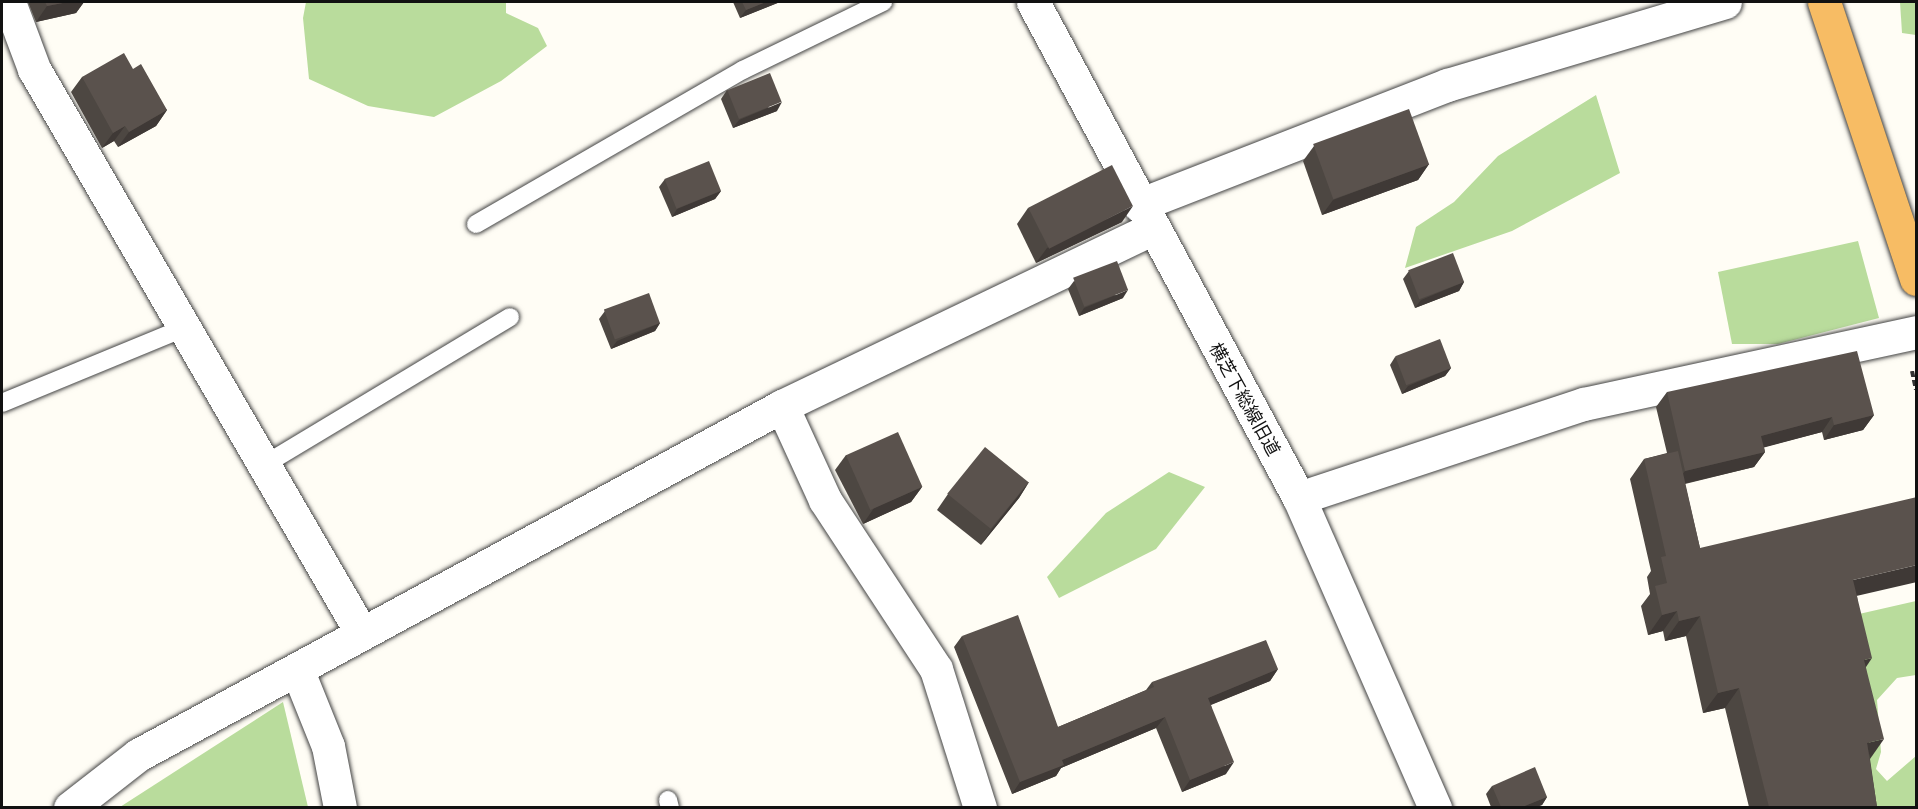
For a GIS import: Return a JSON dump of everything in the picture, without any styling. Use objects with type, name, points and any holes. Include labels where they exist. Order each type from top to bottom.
[{"type":"highway","points":[[1824,2],[1917,279]]},
{"type":"street","points":[[9,2],[34,69],[360,633]]},
{"type":"street","name":"横芝下総線旧道","points":[[1033,2],[1145,217],[1299,498],[1434,807]]},
{"type":"street","points":[[70,807],[138,755],[360,633],[782,406],[1145,217],[1447,85],[1725,2]]},
{"type":"street","points":[[1299,498],[1584,404],[1917,332]]},
{"type":"street","points":[[782,406],[825,500],[936,669],[980,807]]},
{"type":"street","points":[[297,669],[328,746],[340,807]]},
{"type":"lane","points":[[476,224],[743,70],[883,2]]},
{"type":"lane","points":[[264,465],[510,317]]},
{"type":"lane","points":[[2,403],[184,328]]},
{"type":"green space","points":[[306,2],[506,2],[506,13],[538,28],[547,46],[501,81],[434,117],[368,106],[309,79],[303,18]]},
{"type":"green space","points":[[1900,2],[1916,2],[1916,35],[1902,33]]},
{"type":"green space","points":[[1596,95],[1620,173],[1512,231],[1405,268],[1416,227],[1454,202],[1498,156]]},
{"type":"green space","points":[[1858,241],[1879,318],[1778,344],[1732,344],[1718,272]]},
{"type":"green space","points":[[1169,472],[1205,487],[1156,549],[1059,598],[1047,577],[1106,513]]},
{"type":"green space","points":[[1916,601],[1916,675],[1897,678],[1877,700],[1881,752],[1876,769],[1887,781],[1916,756],[1916,807],[1852,807],[1859,614]]},
{"type":"green space","points":[[283,702],[308,807],[120,807]]},
{"type":"building","points":[[45,2],[68,2],[47,6]]},
{"type":"building","points":[[742,2],[766,2],[746,10]]},
{"type":"building","points":[[124,53],[133,69],[141,64],[167,110],[129,132],[125,126],[113,133],[82,77]]},
{"type":"building","points":[[770,73],[782,102],[739,119],[727,90]]},
{"type":"building","points":[[1409,109],[1429,164],[1333,199],[1313,144]]},
{"type":"building","points":[[709,161],[721,191],[676,209],[664,179]]},
{"type":"building","points":[[1112,165],[1133,206],[1049,249],[1028,208]]},
{"type":"building","points":[[1453,253],[1464,282],[1419,299],[1408,270]]},
{"type":"building","points":[[1117,261],[1128,290],[1084,307],[1073,278]]},
{"type":"building","points":[[649,293],[660,323],[615,339],[604,309]]},
{"type":"building","points":[[1440,339],[1451,368],[1406,385],[1395,356]]},
{"type":"building","points":[[1857,351],[1874,415],[1834,425],[1832,417],[1761,436],[1765,452],[1685,471],[1667,392]]},
{"type":"building","points":[[898,432],[922,487],[870,510],[846,455]]},
{"type":"building","points":[[985,447],[1029,482],[991,529],[947,494]]},
{"type":"building","points":[[1678,451],[1700,548],[1917,497],[1917,565],[1853,580],[1872,658],[1864,660],[1884,739],[1867,743],[1877,807],[1769,807],[1739,688],[1718,693],[1700,616],[1679,621],[1677,611],[1662,615],[1655,586],[1667,583],[1661,557],[1666,556],[1644,459]]},
{"type":"building","points":[[1018,615],[1058,727],[1154,687],[1152,682],[1266,640],[1278,669],[1208,698],[1234,762],[1190,780],[1165,717],[1062,760],[1064,765],[1020,782],[962,636]]},
{"type":"building","points":[[1535,767],[1547,797],[1522,807],[1501,807],[1492,786]]}]
